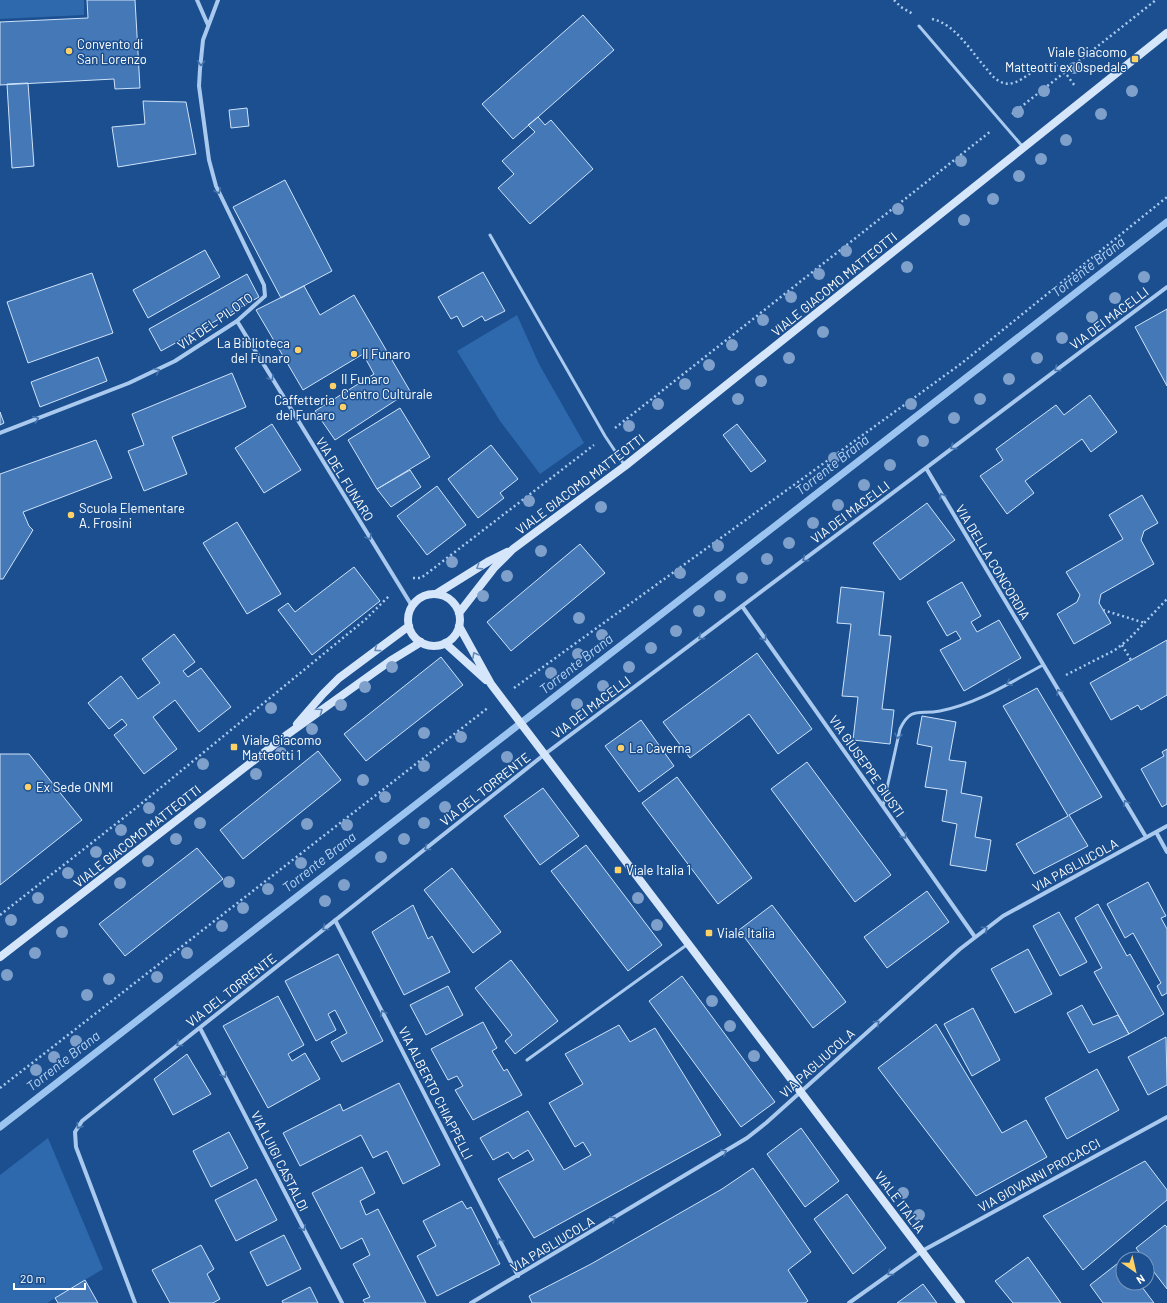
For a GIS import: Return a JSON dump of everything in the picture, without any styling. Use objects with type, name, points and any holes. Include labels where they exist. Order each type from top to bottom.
[{"type":"street","points":[[197,0],[208,25]]},
{"type":"street","name":"VIA DEL PILOTO","points":[[0,433],[154,372],[206,342],[237,321],[263,300],[266,292],[211,173],[199,86],[201,52],[208,25],[218,0]]},
{"type":"street","name":"VIALE GIACOMO MATTEOTTI","points":[[459,613],[494,568],[513,549],[625,466],[1167,33]]},
{"type":"street","name":"VIA DEI MACELLI","points":[[546,754],[1167,287]]},
{"type":"street","name":"VIA DEL FUNARO","points":[[237,321],[412,606]]},
{"type":"street","name":"VIA DELLA CONCORDIA","points":[[926,468],[1146,837]]},
{"type":"street","name":"VIALE GIACOMO MATTEOTTI","points":[[436,594],[489,561],[513,549]]},
{"type":"street","points":[[436,594],[449,599],[455,605],[459,613],[458,626],[455,634],[445,642],[435,645],[421,642],[413,635],[409,626],[408,616],[412,606],[423,596],[436,594]]},
{"type":"street","name":"VIA GIUSEPPE GIUSTI","points":[[742,606],[975,937]]},
{"type":"street","name":"VIALE GIACOMO MATTEOTTI","points":[[288,734],[330,686],[363,659],[409,626]]},
{"type":"street","name":"VIALE ITALIA","points":[[458,626],[491,684],[546,754],[961,1303]]},
{"type":"street","name":"VIALE GIACOMO MATTEOTTI","points":[[0,957],[288,734],[390,661],[421,642]]},
{"type":"street","name":"VIALE ITALIA","points":[[445,642],[491,684]]},
{"type":"street","name":"VIA DEL TORRENTE","points":[[135,1303],[76,1147],[75,1132],[82,1121],[546,754]]},
{"type":"street","name":"VIA PAGLIUCOLA","points":[[471,1303],[747,1138],[975,937],[1002,916],[1167,826]]},
{"type":"street","points":[[1156,832],[1167,852]]},
{"type":"street","name":"VIA ALBERTO CHIAPPELLI","points":[[335,920],[518,1276]]},
{"type":"street","name":"VIA LUIGI CASTALDI","points":[[200,1028],[342,1303]]},
{"type":"street","name":"VIA GIOVANNI PROCACCI","points":[[849,1303],[922,1250],[1167,1117]]},
{"type":"lane","points":[[919,26],[1024,148]]},
{"type":"lane","points":[[490,235],[605,436],[625,466]]},
{"type":"lane","points":[[883,806],[900,729],[905,718],[913,713],[940,711],[982,697],[1043,666]]},
{"type":"lane","points":[[527,1060],[689,943]]},
{"type":"path","points":[[894,0],[901,7],[918,16]]},
{"type":"path","points":[[0,915],[137,807],[366,619],[399,585],[411,576],[417,579],[422,578],[605,436],[1156,0]]},
{"type":"path","points":[[925,17],[939,20],[952,29],[991,74],[1002,83],[1010,84],[1016,82],[1047,64],[1052,64],[1058,66],[1064,72],[1085,99]]},
{"type":"path","points":[[0,1088],[501,697],[962,363],[1167,197]]},
{"type":"path","points":[[1053,681],[1122,645],[1167,599]]},
{"type":"path","points":[[1103,610],[1145,623]]},
{"type":"path","points":[[1122,645],[1130,660]]},
{"type":"shaded area","points":[[0,0],[84,0],[84,15],[0,19]]},
{"type":"shaded area","points":[[517,315],[539,364],[584,443],[540,474],[500,421],[457,351]]},
{"type":"shaded area","points":[[48,1138],[103,1269],[47,1303],[0,1303],[0,1175]]},
{"type":"building","name":"Convento di San Lorenzo","points":[[87,0],[135,0],[140,88],[115,89],[114,79],[0,85],[0,22],[88,18]]},
{"type":"building","points":[[583,15],[614,50],[513,139],[482,104]]},
{"type":"building","points":[[28,83],[34,166],[12,168],[7,84]]},
{"type":"building","points":[[143,101],[186,102],[196,154],[118,167],[112,127],[145,124]]},
{"type":"building","points":[[247,108],[249,126],[231,128],[229,110]]},
{"type":"building","points":[[538,117],[545,125],[551,120],[593,169],[530,224],[498,188],[514,174],[502,161],[535,132],[528,125]]},
{"type":"building","points":[[285,180],[332,271],[281,298],[233,207]]},
{"type":"building","points":[[205,250],[220,277],[148,318],[133,290]]},
{"type":"building","points":[[483,272],[505,311],[485,321],[482,316],[463,327],[457,316],[451,319],[438,297]]},
{"type":"building","points":[[92,273],[113,333],[28,363],[7,302]]},
{"type":"building","points":[[247,274],[259,297],[161,351],[149,329]]},
{"type":"building","points":[[304,286],[320,315],[354,295],[410,391],[335,440],[315,411],[374,374],[363,354],[303,390],[256,310]]},
{"type":"building","points":[[1167,309],[1167,386],[1135,327]]},
{"type":"building","points":[[98,357],[107,381],[40,407],[31,382]]},
{"type":"building","points":[[232,373],[246,407],[172,437],[187,474],[144,491],[128,451],[144,445],[132,414]]},
{"type":"building","points":[[1090,395],[1117,432],[1091,452],[1082,439],[1025,481],[1034,493],[1007,514],[980,476],[1003,460],[996,449],[1056,405],[1064,415]]},
{"type":"building","points":[[400,408],[430,457],[377,489],[348,440]]},
{"type":"building","points":[[0,412],[4,423],[0,425]]},
{"type":"building","points":[[272,424],[301,470],[264,493],[235,448]]},
{"type":"building","points":[[737,424],[766,461],[751,472],[723,435]]},
{"type":"building","points":[[96,440],[112,478],[23,512],[29,526],[33,530],[3,579],[0,579],[0,474]]},
{"type":"building","points":[[491,445],[518,479],[500,493],[504,498],[478,518],[448,479]]},
{"type":"building","points":[[410,470],[421,487],[391,507],[377,489]]},
{"type":"building","points":[[437,486],[466,525],[427,555],[397,516]]},
{"type":"building","points":[[1142,495],[1158,523],[1144,531],[1141,540],[1154,564],[1101,594],[1099,603],[1111,623],[1074,644],[1057,614],[1077,602],[1080,595],[1066,572],[1123,539],[1109,515]]},
{"type":"building","points":[[927,503],[955,540],[900,580],[873,543]]},
{"type":"building","points":[[237,522],[281,594],[247,614],[203,543]]},
{"type":"building","points":[[580,544],[605,573],[511,651],[487,622]]},
{"type":"building","points":[[354,567],[380,601],[312,655],[278,610],[288,603],[295,612]]},
{"type":"building","points":[[962,582],[981,616],[971,622],[977,632],[999,620],[1021,658],[964,691],[940,650],[961,639],[956,631],[947,636],[927,602]]},
{"type":"building","points":[[841,587],[884,592],[879,635],[891,636],[882,709],[894,710],[890,744],[853,740],[858,697],[842,696],[851,624],[837,623]]},
{"type":"building","points":[[174,634],[195,662],[183,671],[188,677],[201,668],[231,707],[199,732],[175,700],[153,717],[177,749],[144,774],[114,735],[127,725],[122,719],[109,729],[88,703],[121,676],[138,699],[160,683],[142,659]]},
{"type":"building","points":[[1167,640],[1167,695],[1141,710],[1138,705],[1111,720],[1090,683]]},
{"type":"building","points":[[757,653],[812,729],[778,754],[749,714],[690,758],[663,722]]},
{"type":"building","points":[[441,657],[463,685],[366,761],[344,734]]},
{"type":"building","points":[[1037,688],[1102,797],[1069,815],[1088,846],[1034,874],[1016,844],[1068,816],[1003,706]]},
{"type":"building","points":[[922,716],[956,722],[949,760],[966,762],[961,793],[982,797],[975,837],[991,840],[986,871],[950,865],[957,824],[942,821],[947,790],[925,787],[932,747],[917,744]]},
{"type":"building","points":[[641,720],[674,766],[639,792],[605,746]]},
{"type":"building","points":[[1167,749],[1167,804],[1162,807],[1141,769],[1164,756],[1162,752]]},
{"type":"building","points":[[318,751],[341,780],[243,859],[220,830]]},
{"type":"building","name":"Ex Sede ONMI","points":[[0,754],[29,754],[82,820],[0,885]]},
{"type":"building","points":[[807,762],[891,875],[855,902],[771,789]]},
{"type":"building","points":[[677,777],[752,878],[718,904],[642,803]]},
{"type":"building","points":[[543,788],[579,836],[540,865],[504,816]]},
{"type":"building","points":[[586,845],[662,945],[628,971],[551,871]]},
{"type":"building","points":[[197,848],[223,879],[125,956],[99,924]]},
{"type":"building","points":[[452,868],[501,932],[473,953],[424,890]]},
{"type":"building","points":[[1148,882],[1166,916],[1161,918],[1167,929],[1167,993],[1162,996],[1157,986],[1161,983],[1133,933],[1125,938],[1107,904]]},
{"type":"building","points":[[927,891],[949,922],[887,968],[864,937]]},
{"type":"building","points":[[1098,904],[1127,956],[1130,954],[1164,1014],[1129,1034],[1094,972],[1102,968],[1075,918]]},
{"type":"building","points":[[413,905],[428,939],[432,936],[450,972],[404,995],[372,932]]},
{"type":"building","points":[[772,905],[846,1002],[813,1028],[739,930]]},
{"type":"building","points":[[1059,912],[1087,962],[1060,976],[1033,926]]},
{"type":"building","points":[[1028,949],[1052,994],[1015,1013],[991,969]]},
{"type":"building","points":[[338,954],[383,1041],[342,1062],[331,1042],[347,1033],[335,1010],[328,1014],[336,1030],[316,1041],[285,981]]},
{"type":"building","points":[[511,960],[558,1021],[515,1054],[505,1041],[512,1035],[475,988]]},
{"type":"building","points":[[682,976],[775,1102],[741,1127],[649,1001]]},
{"type":"building","points":[[448,986],[463,1015],[426,1035],[410,1005]]},
{"type":"building","points":[[278,996],[304,1045],[288,1054],[292,1061],[305,1053],[320,1079],[268,1108],[223,1026]]},
{"type":"building","points":[[1082,1005],[1093,1025],[1118,1015],[1129,1034],[1089,1053],[1067,1013]]},
{"type":"building","points":[[973,1008],[1000,1060],[972,1076],[944,1024]]},
{"type":"building","points":[[483,1022],[497,1048],[492,1051],[504,1071],[507,1069],[522,1095],[473,1120],[455,1090],[463,1086],[457,1076],[448,1080],[431,1049]]},
{"type":"building","points":[[936,1024],[1002,1133],[1026,1120],[1047,1157],[976,1196],[878,1068]]},
{"type":"building","points":[[619,1025],[630,1042],[655,1028],[721,1135],[534,1238],[498,1179],[534,1160],[528,1150],[513,1159],[508,1152],[493,1160],[480,1138],[528,1111],[564,1170],[591,1155],[583,1142],[575,1147],[549,1103],[583,1084],[565,1054]]},
{"type":"building","points":[[1166,1037],[1167,1085],[1148,1095],[1128,1057]]},
{"type":"building","points":[[187,1054],[211,1094],[173,1115],[154,1079]]},
{"type":"building","points":[[1097,1069],[1119,1110],[1067,1139],[1045,1098]]},
{"type":"building","points":[[399,1083],[440,1165],[403,1184],[387,1151],[373,1158],[361,1135],[300,1166],[283,1133],[340,1104],[343,1111]]},
{"type":"building","points":[[801,1128],[839,1181],[805,1207],[767,1154]]},
{"type":"building","points":[[229,1132],[248,1168],[211,1187],[193,1151]]},
{"type":"building","points":[[1145,1161],[1167,1190],[1167,1200],[1083,1270],[1043,1216]]},
{"type":"building","points":[[362,1167],[375,1193],[360,1201],[366,1215],[378,1209],[426,1303],[365,1303],[363,1300],[370,1297],[353,1264],[370,1255],[362,1238],[341,1249],[312,1193]]},
{"type":"building","points":[[753,1168],[811,1252],[788,1270],[808,1301],[805,1303],[532,1303],[529,1296],[591,1264],[722,1189]]},
{"type":"building","points":[[256,1179],[277,1220],[236,1241],[215,1200]]},
{"type":"building","points":[[847,1194],[886,1248],[853,1274],[814,1219]]},
{"type":"building","points":[[462,1201],[467,1209],[471,1207],[500,1264],[437,1296],[417,1256],[436,1246],[423,1221]]},
{"type":"building","points":[[1165,1225],[1167,1227],[1167,1289],[1155,1273],[1155,1251],[1138,1251],[1136,1248]]},
{"type":"building","points":[[284,1235],[301,1269],[267,1286],[250,1252]]},
{"type":"building","points":[[201,1245],[214,1269],[207,1274],[220,1299],[213,1303],[170,1303],[152,1270]]},
{"type":"building","points":[[1028,1257],[1061,1303],[1013,1303],[995,1281]]},
{"type":"building","points":[[1115,1265],[1115,1291],[1145,1291],[1154,1303],[1103,1303],[1090,1285]]},
{"type":"building","points":[[85,1280],[98,1303],[58,1303],[55,1298]]},
{"type":"building","points":[[923,1284],[937,1303],[897,1303]]},
{"type":"building","points":[[310,1287],[318,1303],[283,1303],[282,1301]]},
{"type":"waterway","name":"Torrente Brana","points":[[0,1127],[1167,222]]},
{"type":"place","name":"Convento di San Lorenzo","points":[[69,51]]},
{"type":"place","name":"Viale Giacomo Matteotti ex Ospedale","points":[[1135,59]]},
{"type":"place","name":"La Biblioteca del Funaro","points":[[298,350]]},
{"type":"place","name":"Il Funaro","points":[[354,354]]},
{"type":"place","name":"Il Funaro Centro Culturale","points":[[333,386]]},
{"type":"place","name":"Caffetteria del Funaro","points":[[343,407]]},
{"type":"place","name":"Scuola Elementare A. Frosini","points":[[71,515]]},
{"type":"place","name":"Viale Giacomo Matteotti 1","points":[[234,747]]},
{"type":"place","name":"La Caverna","points":[[621,748]]},
{"type":"place","name":"Ex Sede ONMI","points":[[28,787]]},
{"type":"place","name":"Viale Italia 1","points":[[618,870]]},
{"type":"place","name":"Viale Italia","points":[[709,933]]}]
